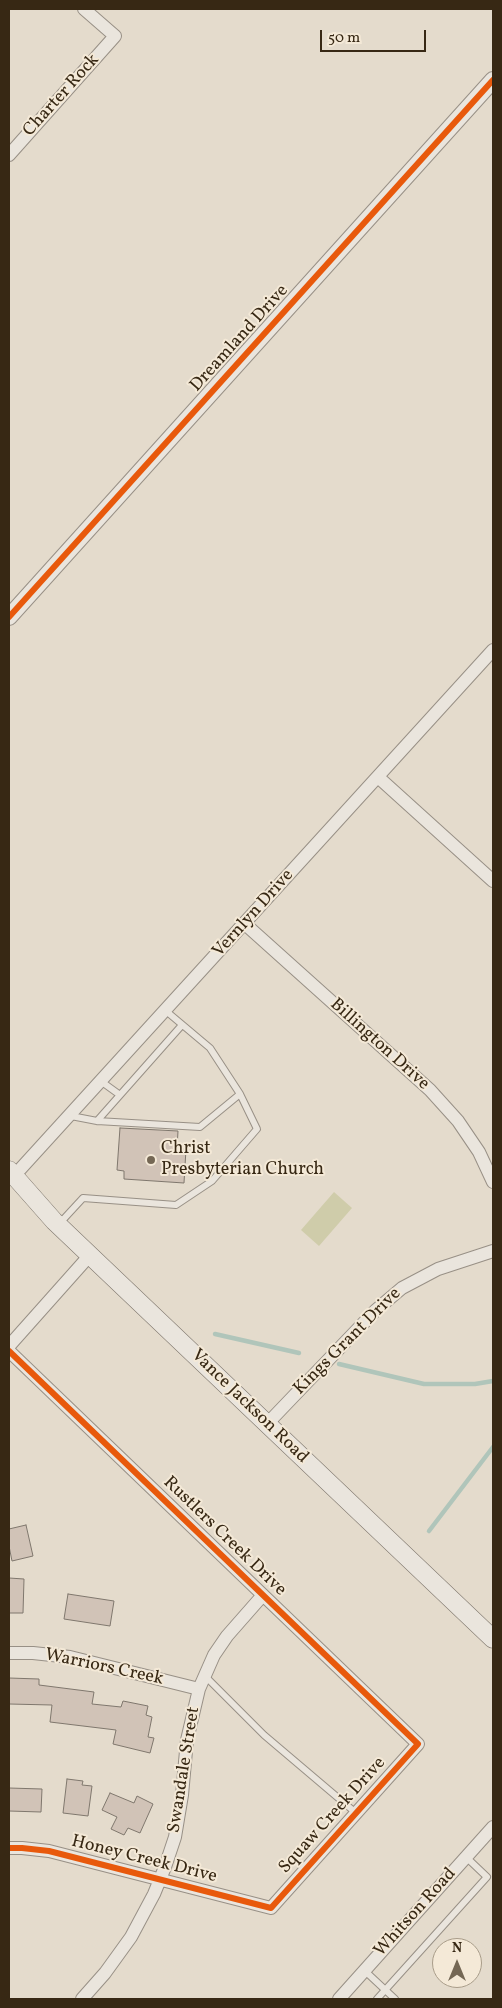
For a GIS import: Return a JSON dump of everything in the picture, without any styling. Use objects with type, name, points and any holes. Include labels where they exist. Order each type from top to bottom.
[{"type":"main road","name":"Vance Jackson Road","points":[[12,1173],[90,1256],[493,1639]]},
{"type":"street","name":"Charter Rock","points":[[9,155],[115,36],[84,9]]},
{"type":"street","name":"Dreamland Drive","points":[[9,617],[493,80]]},
{"type":"street","name":"Vernlyn Drive","points":[[12,1173],[71,1116],[493,650]]},
{"type":"street","points":[[378,777],[493,881]]},
{"type":"street","name":"Billington Drive","points":[[244,924],[430,1090],[458,1121],[479,1152],[493,1182]]},
{"type":"street","name":"Kings Grant Drive","points":[[267,1424],[376,1310],[402,1288],[438,1269],[493,1251]]},
{"type":"street","points":[[9,1346],[90,1256]]},
{"type":"street","name":"Rustlers Creek Drive","points":[[9,1351],[418,1744]]},
{"type":"street","name":"Swandale Street","points":[[82,1999],[105,1973],[131,1936],[160,1879],[175,1837],[182,1795],[187,1740],[198,1689],[227,1636],[263,1595]]},
{"type":"street","name":"Warriors Creek","points":[[9,1654],[33,1653],[70,1657],[198,1689]]},
{"type":"street","name":"Squaw Creek Drive","points":[[271,1908],[418,1744]]},
{"type":"street","name":"Whitson Road","points":[[339,1999],[493,1827]]},
{"type":"street","name":"Honey Creek Drive","points":[[9,1848],[49,1851],[271,1908]]},
{"type":"lane","points":[[58,1224],[83,1198],[176,1205],[212,1181],[257,1129],[240,1094],[210,1048],[166,1012]]},
{"type":"lane","points":[[97,1121],[182,1025]]},
{"type":"lane","points":[[102,1082],[120,1094]]},
{"type":"lane","points":[[71,1116],[97,1121],[200,1127],[240,1094]]},
{"type":"lane","points":[[204,1675],[264,1736],[356,1813]]},
{"type":"lane","points":[[377,1999],[487,1877],[466,1857]]},
{"type":"lane","points":[[365,1971],[396,1999]]},
{"type":"shaded area","points":[[334,1192],[352,1208],[319,1246],[301,1230]]},
{"type":"building","name":"Christ Presbyterian Church","points":[[120,1128],[178,1131],[177,1149],[186,1149],[184,1183],[124,1179],[124,1171],[117,1170]]},
{"type":"building","points":[[26,1525],[33,1556],[12,1561],[9,1546],[9,1529]]},
{"type":"building","points":[[9,1578],[24,1579],[23,1613],[9,1613]]},
{"type":"building","points":[[68,1594],[114,1601],[110,1626],[64,1619]]},
{"type":"building","points":[[9,1678],[39,1679],[39,1685],[94,1692],[92,1704],[121,1707],[123,1701],[148,1706],[146,1715],[152,1717],[148,1737],[154,1738],[150,1753],[113,1744],[116,1730],[50,1722],[52,1705],[9,1704]]},
{"type":"building","points":[[67,1779],[83,1781],[82,1785],[92,1786],[88,1816],[63,1813]]},
{"type":"building","points":[[9,1788],[42,1789],[41,1812],[9,1811]]},
{"type":"building","points":[[110,1793],[134,1803],[137,1796],[153,1804],[140,1833],[128,1828],[124,1835],[111,1829],[117,1817],[102,1810]]},
{"type":"waterway","points":[[215,1334],[299,1353]]},
{"type":"waterway","points":[[339,1364],[424,1384],[475,1384],[493,1381]]},
{"type":"waterway","points":[[429,1531],[493,1447]]},
{"type":"cycle path","points":[[9,617],[493,80]]},
{"type":"cycle path","points":[[9,1351],[418,1744],[271,1908],[49,1851],[9,1848]]},
{"type":"place","name":"Christ Presbyterian Church","points":[[151,1160]]}]
